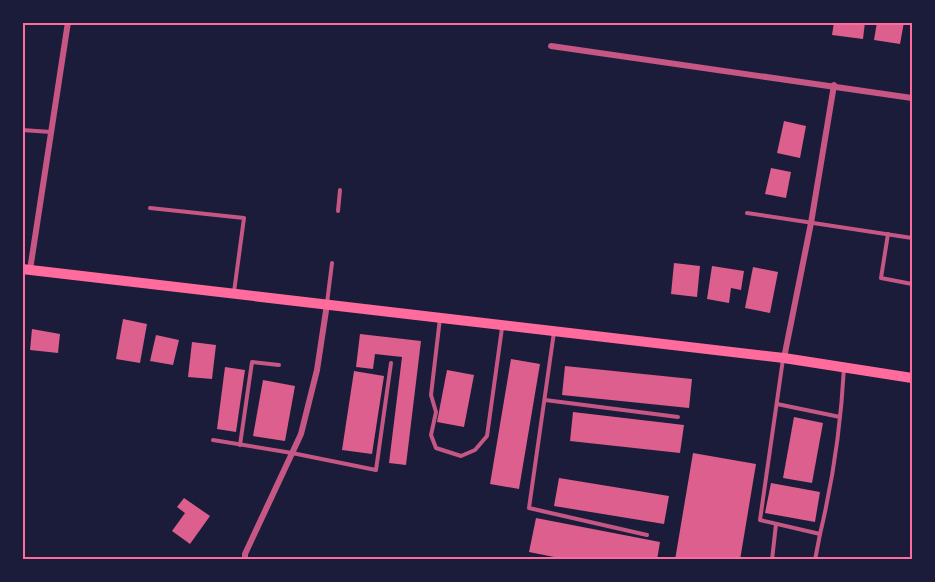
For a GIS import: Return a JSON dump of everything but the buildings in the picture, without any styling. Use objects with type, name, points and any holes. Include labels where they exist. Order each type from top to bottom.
[{"type":"main road","points":[[26,269],[784,358],[912,378]]},
{"type":"street","points":[[26,269],[68,22]]},
{"type":"street","points":[[551,46],[912,98]]},
{"type":"street","points":[[784,358],[811,223],[834,85]]},
{"type":"street","points":[[245,560],[245,554],[302,434],[317,370],[327,304]]},
{"type":"lane","points":[[22,130],[51,132]]},
{"type":"lane","points":[[338,211],[340,190]]},
{"type":"lane","points":[[150,208],[244,218],[234,293]]},
{"type":"lane","points":[[747,213],[912,238]]},
{"type":"lane","points":[[888,234],[881,279],[912,284]]},
{"type":"lane","points":[[327,304],[332,263]]},
{"type":"lane","points":[[440,318],[430,395],[436,412],[431,435],[436,448],[461,456],[475,450],[487,436],[502,325]]},
{"type":"lane","points":[[555,331],[529,508],[647,535]]},
{"type":"lane","points":[[784,358],[760,520],[820,534]]},
{"type":"lane","points":[[240,445],[252,362],[279,365]]},
{"type":"lane","points":[[213,440],[376,470],[391,363]]},
{"type":"lane","points":[[815,560],[827,506],[840,417],[844,368]]},
{"type":"lane","points":[[545,400],[678,417]]},
{"type":"lane","points":[[777,404],[840,417]]},
{"type":"lane","points":[[772,560],[776,524]]}]
